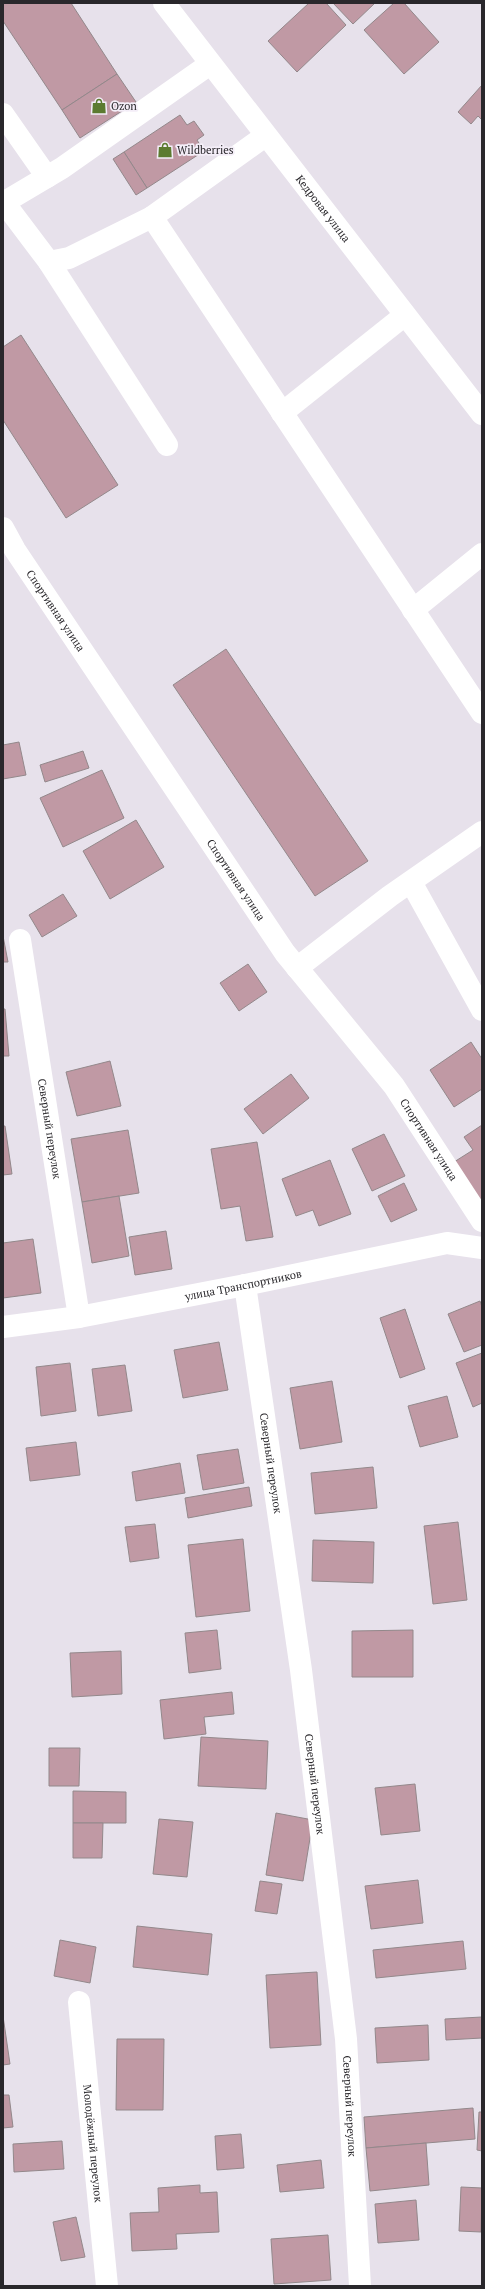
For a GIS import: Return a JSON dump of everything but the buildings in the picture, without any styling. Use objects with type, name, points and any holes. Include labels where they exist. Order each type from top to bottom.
[{"type":"street","name":"Кедровая улица","points":[[164,3],[265,136],[482,414]]},
{"type":"street","points":[[167,445],[49,262],[3,202],[47,177],[210,64]]},
{"type":"street","points":[[3,114],[47,177]]},
{"type":"street","points":[[49,262],[69,258],[152,217],[265,136]]},
{"type":"street","points":[[152,217],[482,713]]},
{"type":"street","points":[[282,413],[405,315]]},
{"type":"street","name":"Спортивная улица","points":[[3,528],[24,563],[276,940],[297,968],[394,1086],[482,1221]]},
{"type":"street","points":[[413,610],[482,554]]},
{"type":"street","points":[[297,968],[411,882],[482,832]]},
{"type":"street","points":[[411,882],[482,1010]]},
{"type":"street","name":"Северный переулок","points":[[20,940],[79,1317]]},
{"type":"street","name":"улица Транспортников","points":[[3,1327],[79,1317],[245,1285],[447,1243],[482,1248]]},
{"type":"street","name":"Северный переулок","points":[[245,1285],[301,1670],[346,2039],[360,2286]]},
{"type":"street","name":"Молодёжный переулок","points":[[79,2002],[107,2286]]},
{"type":"place","name":"Ozon","points":[[99,106]]},
{"type":"place","name":"Wildberries","points":[[165,150]]}]
